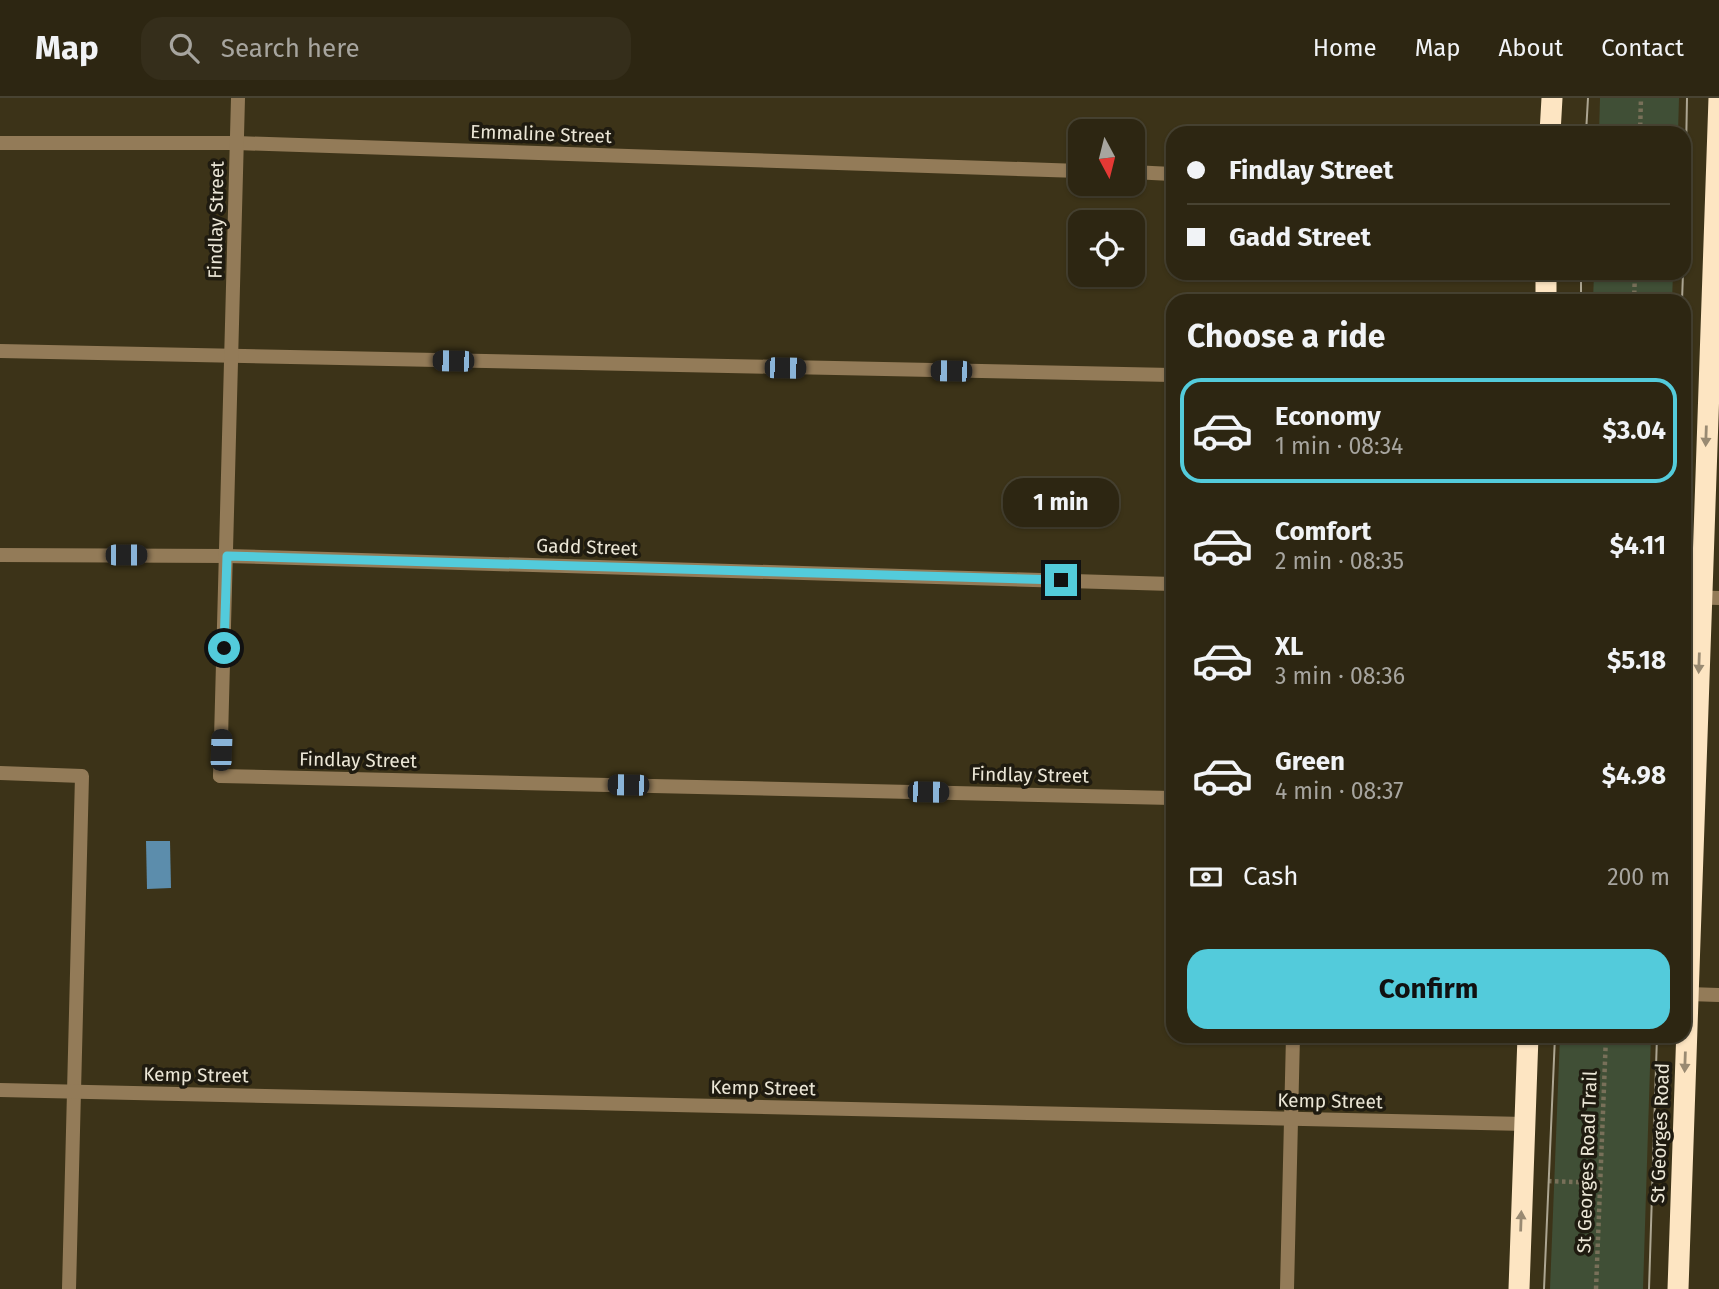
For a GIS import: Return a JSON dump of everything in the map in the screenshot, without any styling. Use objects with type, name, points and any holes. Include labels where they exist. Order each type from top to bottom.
[{"type":"highway","points":[[1550,126],[1552,98]]},
{"type":"highway","name":"St Georges Road","points":[[1691,902],[1719,98]]},
{"type":"highway","points":[[1519,1289],[1528,1043]]},
{"type":"highway","name":"St Georges Road","points":[[1678,1289],[1686,1043]]},
{"type":"street","name":"Findlay Street","points":[[239,98],[220,776],[1166,798]]},
{"type":"street","name":"Emmaline Street","points":[[0,143],[237,143],[1068,171]]},
{"type":"street","points":[[1145,173],[1166,174]]},
{"type":"street","points":[[0,351],[1166,375]]},
{"type":"street","name":"Gadd Street","points":[[0,555],[227,556],[1166,584]]},
{"type":"street","points":[[0,773],[82,776],[69,1289]]},
{"type":"street","points":[[1691,994],[1719,995]]},
{"type":"street","points":[[1287,1289],[1293,1043]]},
{"type":"street","name":"Kemp Street","points":[[0,1090],[1525,1124]]},
{"type":"path","points":[[1640,126],[1641,98]]},
{"type":"path","name":"St Georges Road Trail","points":[[1596,1289],[1606,1043]]},
{"type":"path","points":[[1523,1180],[1601,1183]]},
{"type":"green space","points":[[1600,98],[1679,98],[1678,126],[1599,126]]},
{"type":"green space","points":[[1594,280],[1673,280],[1672,294],[1593,294]]},
{"type":"green space","points":[[1560,1043],[1651,1043],[1643,1289],[1550,1289]]},
{"type":"water","points":[[146,841],[170,841],[171,888],[147,889]]},
{"type":"tram line","points":[[1586,126],[1588,98]]},
{"type":"tram line","points":[[1686,126],[1687,98]]},
{"type":"tram line","points":[[1581,280],[1581,294]]},
{"type":"tram line","points":[[1682,294],[1683,280]]},
{"type":"tram line","points":[[1544,1289],[1555,1043]]},
{"type":"tram line","points":[[1649,1289],[1657,1043]]},
{"type":"route","points":[[224,648],[227,556],[1061,580]]}]
